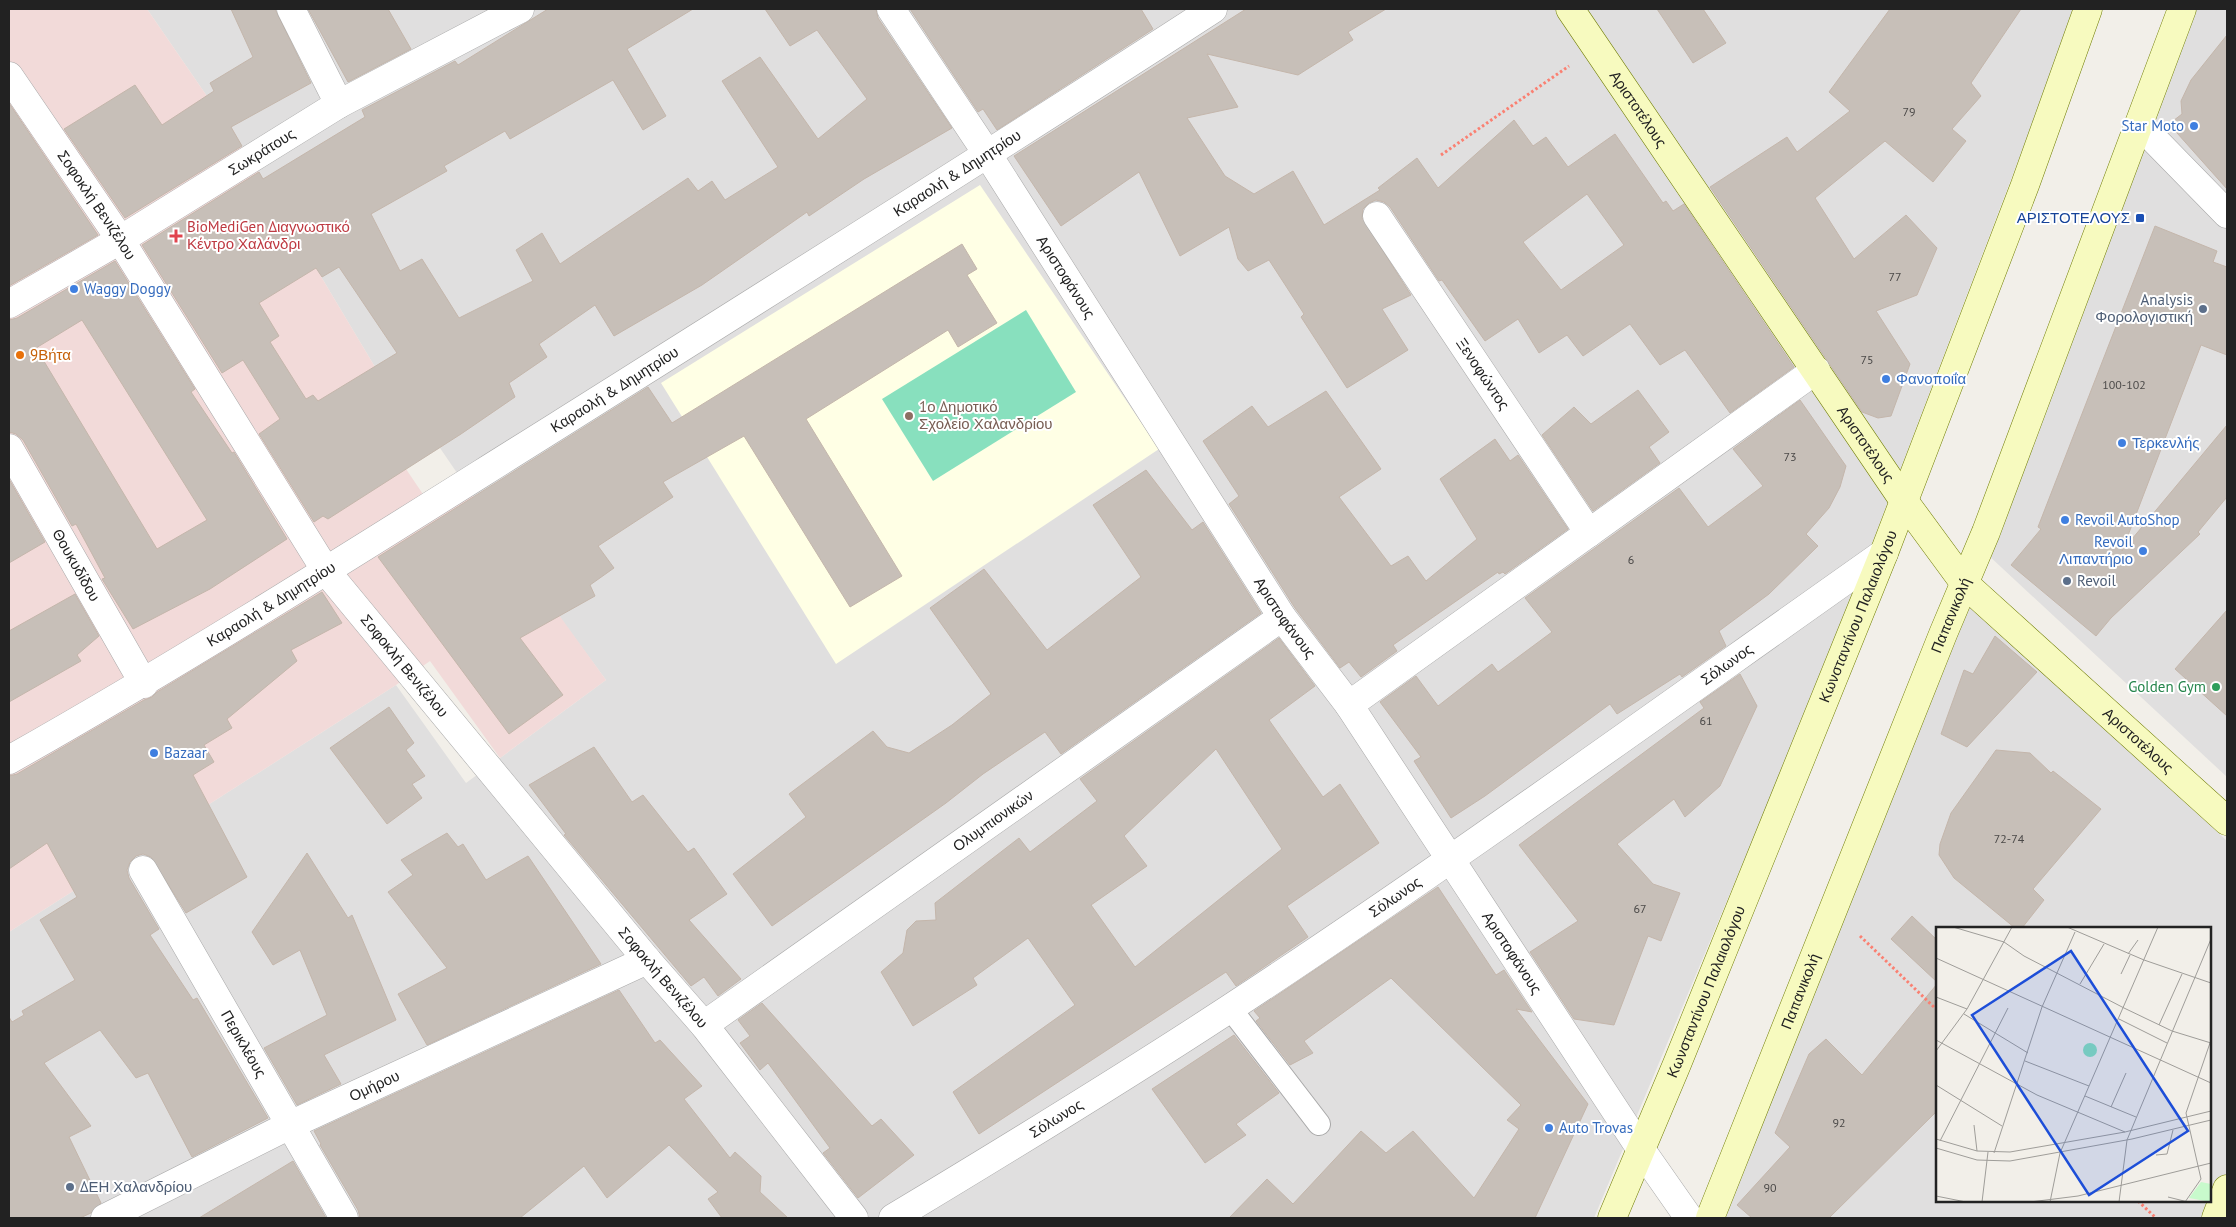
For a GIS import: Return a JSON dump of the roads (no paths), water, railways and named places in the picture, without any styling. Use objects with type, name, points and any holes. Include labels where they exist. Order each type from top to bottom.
[{"type":"main road","name":"Αριστοτέλους","points":[[1570,9],[1904,501],[1965,584],[2227,822]]},
{"type":"main road","name":"Κωνσταντίνου Παλαιολόγου","points":[[1612,1218],[1677,1064],[1884,553],[2025,185],[2088,9]]},
{"type":"main road","name":"Παπανικολή","points":[[1710,1218],[1939,643],[1965,584],[2182,9]]},
{"type":"main road","points":[[2216,1218],[2227,1189]]},
{"type":"street","points":[[291,9],[339,104]]},
{"type":"street","name":"Σωκράτους","points":[[9,304],[120,240],[339,104],[520,9]]},
{"type":"street","name":"Αριστοφάνους","points":[[891,9],[988,155],[1282,617],[1348,705],[1640,1148],[1690,1218]]},
{"type":"street","name":"Καραολή & Δημητρίου","points":[[9,760],[144,684],[988,155],[1213,9]]},
{"type":"street","name":"Σοφοκλή Βενιζέλου","points":[[9,76],[120,240],[326,570],[647,960],[704,1026],[854,1218]]},
{"type":"street","points":[[2139,124],[2227,214]]},
{"type":"street","name":"Ξενοφώντος","points":[[1377,216],[1589,533]]},
{"type":"street","points":[[1348,705],[1816,370]]},
{"type":"street","name":"Θουκυδίδου","points":[[9,448],[144,684]]},
{"type":"street","name":"Σόλωνος","points":[[893,1218],[1063,1115],[1230,1008],[1450,859],[1884,553]]},
{"type":"street","name":"Ολυμπιονικών","points":[[704,1026],[1282,617]]},
{"type":"street","name":"Περικλέους","points":[[143,870],[344,1218]]},
{"type":"street","name":"Ομήρου","points":[[105,1218],[290,1125],[647,960]]},
{"type":"lane","points":[[1230,1008],[1319,1124]]},
{"type":"place","name":"Star Moto","points":[[2194,126]]},
{"type":"place","name":"ΑΡΙΣΤΟΤΕΛΟΥΣ","points":[[2140,218]]},
{"type":"place","name":"BioMediGen Διαγνωστικό Κέντρο Χαλάνδρι","points":[[176,236]]},
{"type":"place","name":"Waggy Doggy","points":[[74,289]]},
{"type":"place","name":"Analysis Φορολογιστική","points":[[2203,309]]},
{"type":"place","name":"9Βήτα","points":[[20,355]]},
{"type":"place","name":"Φανοποιΐα","points":[[1886,379]]},
{"type":"place","name":"1ο Δημοτικό Σχολείο Χαλανδρίου","points":[[909,416]]},
{"type":"place","name":"Τερκενλής","points":[[2122,443]]},
{"type":"place","name":"Revoil AutoShop","points":[[2065,520]]},
{"type":"place","name":"Revoil Λιπαντήριο","points":[[2143,551]]},
{"type":"place","name":"Revoil","points":[[2067,581]]},
{"type":"place","name":"Golden Gym","points":[[2216,687]]},
{"type":"place","name":"Bazaar","points":[[154,753]]},
{"type":"place","name":"Auto Trovas","points":[[1549,1128]]},
{"type":"place","name":"ΔΕΗ Χαλανδρίου","points":[[70,1187]]}]
